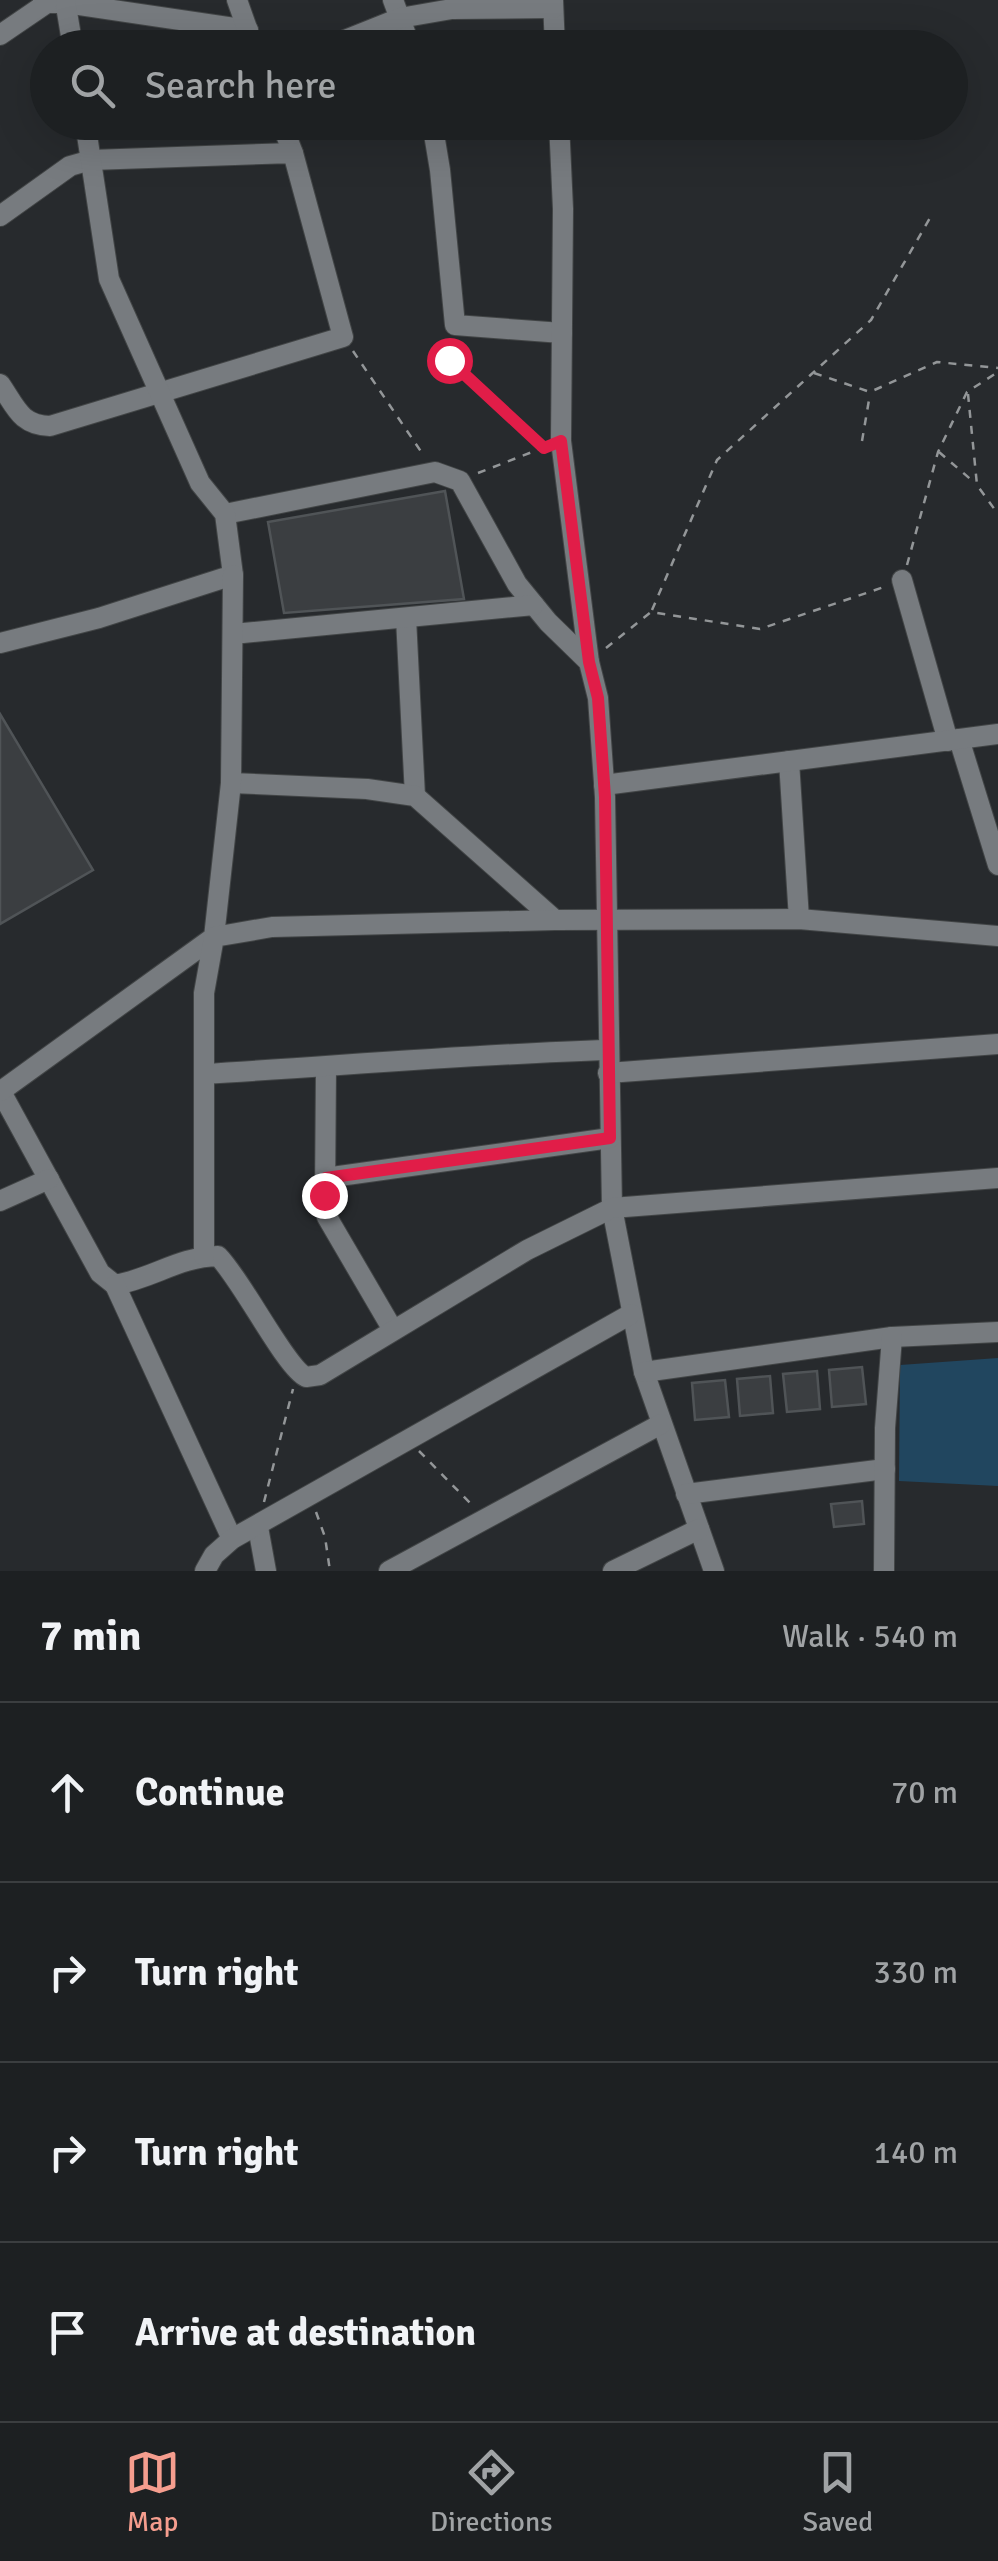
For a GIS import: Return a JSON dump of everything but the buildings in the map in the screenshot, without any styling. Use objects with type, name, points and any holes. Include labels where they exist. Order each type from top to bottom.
[{"type":"street","points":[[237,0],[248,30]]},
{"type":"street","points":[[55,2],[66,30]]},
{"type":"street","points":[[0,35],[55,2],[203,30]]},
{"type":"street","points":[[358,30],[397,9],[553,4],[554,30]]},
{"type":"street","points":[[88,140],[109,279],[200,483],[225,514],[233,575],[231,783],[204,993],[204,1256]]},
{"type":"street","points":[[0,384],[23,418],[34,426],[50,426],[344,338],[288,140]]},
{"type":"street","points":[[435,140],[455,326],[562,333]]},
{"type":"street","points":[[560,140],[561,441],[589,662],[598,698],[604,785],[612,1208],[644,1372],[714,1571]]},
{"type":"street","points":[[0,216],[70,166],[91,160],[293,154]]},
{"type":"street","points":[[225,514],[435,472],[460,480],[517,584],[589,662]]},
{"type":"street","points":[[0,643],[99,618],[233,575]]},
{"type":"street","points":[[902,580],[954,740],[992,831],[998,865]]},
{"type":"street","points":[[232,634],[534,605]]},
{"type":"street","points":[[406,618],[416,796]]},
{"type":"street","points":[[604,785],[998,734]]},
{"type":"street","points":[[790,761],[799,919]]},
{"type":"street","points":[[231,783],[367,789],[416,796],[555,920]]},
{"type":"street","points":[[232,1539],[115,1286],[100,1273],[0,1090],[214,937],[272,928],[555,920],[799,919],[998,936]]},
{"type":"street","points":[[608,1073],[998,1044]]},
{"type":"street","points":[[204,1074],[438,1056],[608,1050]]},
{"type":"street","points":[[326,1067],[325,1206],[331,1226],[393,1330]]},
{"type":"street","points":[[326,1178],[610,1138]]},
{"type":"street","points":[[115,1286],[136,1282],[194,1256],[218,1256],[232,1270],[297,1372],[306,1377],[320,1375],[527,1250],[612,1208],[998,1178]]},
{"type":"street","points":[[0,1202],[49,1179]]},
{"type":"street","points":[[205,1571],[232,1539],[632,1314]]},
{"type":"street","points":[[644,1372],[892,1338],[998,1332]]},
{"type":"street","points":[[884,1571],[884,1469],[892,1338]]},
{"type":"street","points":[[389,1571],[661,1424]]},
{"type":"street","points":[[686,1494],[884,1469]]},
{"type":"street","points":[[258,1527],[266,1571]]},
{"type":"street","points":[[613,1571],[699,1529]]},
{"type":"path","points":[[589,662],[651,612],[718,460],[870,320],[930,218]]},
{"type":"path","points":[[344,338],[435,472]]},
{"type":"path","points":[[449,360],[544,448],[460,480]]},
{"type":"path","points":[[813,373],[870,392],[937,362],[998,370]]},
{"type":"path","points":[[651,612],[760,629],[902,580],[938,452],[967,392],[998,370]]},
{"type":"path","points":[[862,441],[870,392]]},
{"type":"path","points":[[967,392],[978,485]]},
{"type":"path","points":[[938,452],[978,485],[998,514]]},
{"type":"path","points":[[258,1527],[297,1372]]},
{"type":"path","points":[[410,1440],[484,1518]]},
{"type":"path","points":[[308,1497],[320,1518],[330,1571]]},
{"type":"shaded area","points":[[998,1358],[998,1486],[899,1481],[900,1365]]},
{"type":"route","points":[[324,1195],[326,1178],[610,1138],[605,797],[598,698],[589,662],[561,441],[544,448],[449,360]]}]
